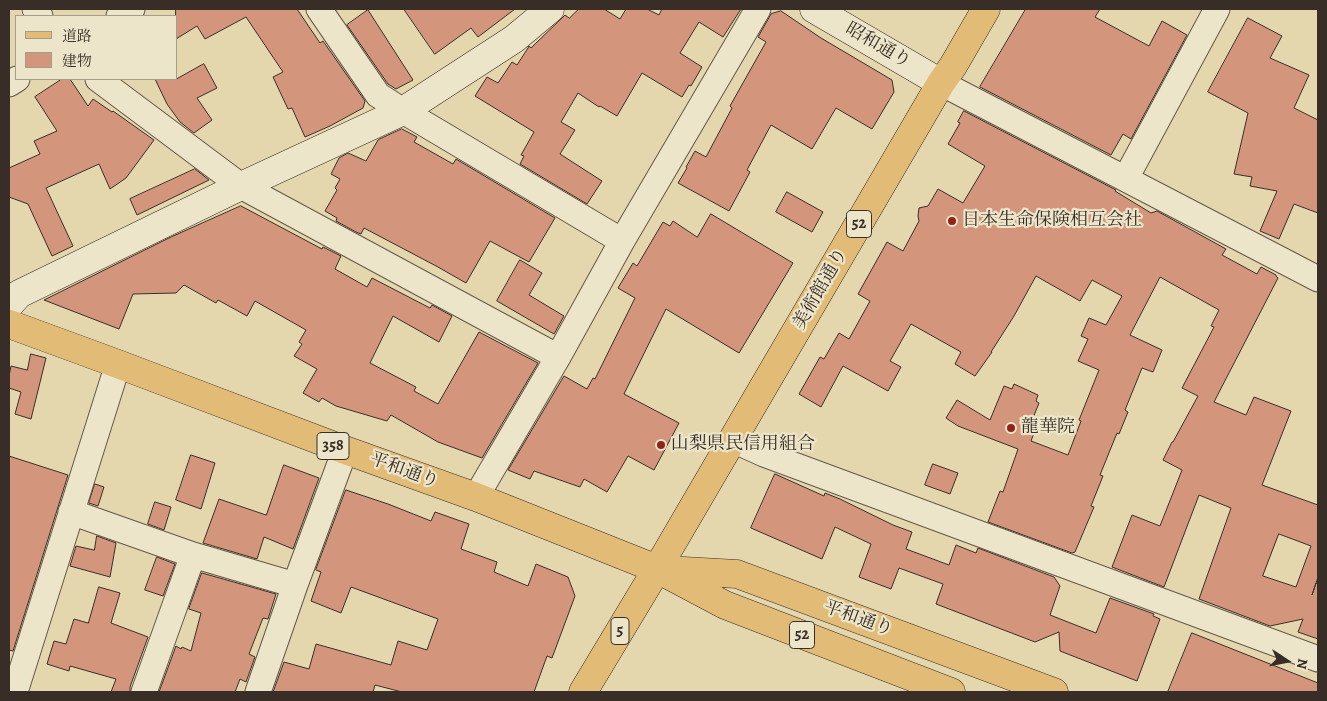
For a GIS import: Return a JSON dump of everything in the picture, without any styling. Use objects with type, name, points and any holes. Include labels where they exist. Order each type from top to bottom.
[{"type":"main road","name":"美術館通り","points":[[657,569],[941,82],[953,66],[986,9]]},
{"type":"main road","name":"平和通り","points":[[9,324],[344,450],[476,497],[657,569],[725,605],[951,692]]},
{"type":"main road","name":"平和通り","points":[[657,569],[737,574],[1054,692]]},
{"type":"main road","name":"5","points":[[583,692],[657,569]]},
{"type":"street","points":[[121,15],[132,9]]},
{"type":"street","points":[[319,9],[378,95],[622,241]]},
{"type":"street","points":[[9,305],[19,294],[241,186],[403,111],[514,39],[550,9]]},
{"type":"street","points":[[476,497],[558,357],[622,241],[758,9]]},
{"type":"street","name":"昭和通り","points":[[814,9],[941,82]]},
{"type":"street","points":[[1126,178],[1217,9]]},
{"type":"street","points":[[99,80],[241,186],[558,357]]},
{"type":"street","points":[[941,82],[1318,279]]},
{"type":"street","points":[[15,692],[118,364]]},
{"type":"street","points":[[733,440],[773,457],[1318,659]]},
{"type":"street","points":[[258,692],[344,450]]},
{"type":"street","points":[[71,512],[193,555],[295,586]]},
{"type":"street","points":[[144,692],[193,555]]},
{"type":"building","points":[[176,9],[297,9],[320,43],[323,41],[365,101],[363,108],[305,137],[292,108],[288,109],[273,77],[283,72],[246,17],[205,39],[197,26],[178,38],[178,15],[176,15]]},
{"type":"building","points":[[404,9],[515,9],[478,37],[471,28],[435,54]]},
{"type":"building","points":[[579,9],[604,9],[620,19],[626,9],[647,9],[659,15],[662,9],[741,9],[723,37],[699,22],[680,53],[702,67],[682,97],[642,73],[617,116],[578,93],[561,122],[575,130],[560,154],[602,181],[587,204],[520,164],[524,156],[521,155],[534,132],[475,96],[487,77],[498,83],[512,62],[517,65],[529,46],[531,48],[565,15],[569,18]]},
{"type":"building","points":[[1026,9],[1100,9],[1095,17],[1149,46],[1162,21],[1187,35],[1131,139],[1123,134],[1111,155],[980,87]]},
{"type":"building","points":[[368,10],[413,80],[396,89],[388,84],[347,25]]},
{"type":"building","points":[[781,11],[821,38],[892,80],[894,92],[872,129],[836,108],[812,149],[771,125],[747,170],[750,172],[729,211],[678,183],[695,151],[706,157],[732,108],[730,106],[766,42],[758,37],[771,14]]},
{"type":"building","points":[[1248,18],[1282,36],[1270,58],[1309,75],[1294,108],[1318,120],[1318,213],[1294,204],[1279,239],[1260,231],[1277,191],[1250,186],[1252,177],[1234,174],[1248,113],[1208,92]]},
{"type":"building","points":[[204,64],[217,88],[197,98],[212,120],[194,133],[180,122],[167,104],[155,80],[178,80],[178,78]]},
{"type":"building","points":[[60,80],[71,80],[88,106],[93,99],[154,140],[126,178],[110,189],[99,164],[46,188],[73,246],[52,256],[28,204],[9,197],[9,168],[40,154],[34,141],[57,131],[35,97]]},
{"type":"building","points":[[964,111],[1116,190],[1151,213],[1157,211],[1226,249],[1222,255],[1257,274],[1261,267],[1276,275],[1278,278],[1214,402],[1246,415],[1254,397],[1291,411],[1262,485],[1318,505],[1318,577],[1316,583],[1318,584],[1318,639],[1298,632],[1303,619],[1270,626],[1199,599],[1231,508],[1199,495],[1164,587],[1112,567],[1132,515],[1160,526],[1182,470],[1163,460],[1198,396],[1182,388],[1214,327],[1211,326],[1219,310],[1160,277],[1130,335],[1162,350],[1153,372],[1142,368],[1125,410],[1128,412],[1119,434],[1117,433],[1100,475],[1103,476],[1091,506],[1094,507],[1075,552],[1072,553],[988,522],[1000,491],[1003,492],[1018,449],[958,426],[946,418],[957,400],[990,420],[1004,386],[1012,389],[1014,384],[1038,395],[1036,401],[1039,403],[1033,418],[1039,420],[1031,441],[1068,455],[1081,421],[1079,420],[1099,370],[1078,361],[1088,339],[1081,336],[1089,318],[1106,325],[1122,296],[1092,280],[1080,301],[1036,276],[1014,316],[975,376],[955,364],[961,352],[911,324],[890,361],[901,367],[888,391],[843,366],[821,407],[799,394],[820,357],[824,359],[839,333],[849,339],[870,301],[858,294],[887,242],[903,251],[919,221],[919,208],[928,206],[938,189],[963,203],[985,166],[948,144],[960,123],[958,122]],"holes":[[[1279,534],[1311,546],[1296,587],[1263,576]]]},
{"type":"building","points":[[402,129],[417,137],[414,142],[453,164],[456,159],[555,218],[529,262],[490,241],[466,283],[364,228],[361,234],[356,232],[336,221],[337,218],[325,211],[337,190],[335,188],[340,179],[331,174],[339,158],[348,153],[366,161],[378,140]]},
{"type":"building","points":[[195,169],[209,180],[137,215],[130,199]]},
{"type":"building","points":[[787,192],[823,212],[812,232],[776,212]]},
{"type":"building","points":[[241,206],[322,249],[323,247],[341,256],[335,269],[367,287],[372,278],[430,308],[432,305],[452,316],[439,342],[393,316],[370,363],[416,387],[414,391],[438,404],[479,332],[538,363],[482,458],[438,442],[391,415],[387,421],[336,406],[322,398],[319,402],[303,393],[317,369],[294,356],[302,344],[299,342],[306,330],[255,301],[247,316],[218,300],[216,303],[184,285],[176,293],[133,294],[119,329],[44,300],[171,237]]},
{"type":"building","points":[[711,214],[793,263],[739,353],[666,309],[624,394],[679,423],[654,470],[628,456],[607,492],[584,479],[580,487],[534,471],[530,479],[508,470],[564,376],[587,389],[593,378],[595,379],[635,298],[618,288],[633,263],[637,266],[663,222],[670,226],[673,221],[697,237]]},
{"type":"building","points":[[520,260],[542,273],[529,295],[564,316],[554,334],[497,301]]},
{"type":"building","points":[[31,354],[46,358],[31,419],[15,414],[21,392],[9,388],[9,376],[11,366],[27,370]]},
{"type":"building","points":[[191,455],[215,463],[201,509],[176,500]]},
{"type":"building","points":[[9,456],[68,475],[13,651],[9,650]]},
{"type":"building","points":[[933,464],[958,473],[950,494],[925,485]]},
{"type":"building","points":[[284,465],[319,478],[293,549],[264,537],[257,559],[203,543],[219,499],[266,515]]},
{"type":"building","points":[[775,474],[824,496],[825,493],[840,499],[893,525],[912,532],[906,549],[949,565],[956,545],[976,553],[978,548],[1054,577],[1060,586],[1050,615],[1096,633],[1110,598],[1154,614],[1153,616],[1160,619],[1137,681],[1060,651],[1059,632],[1035,642],[936,604],[943,584],[899,568],[891,589],[859,577],[871,544],[835,527],[822,559],[751,528]]},
{"type":"building","points":[[95,484],[104,487],[98,506],[89,503]]},
{"type":"building","points":[[346,490],[431,521],[435,512],[469,524],[461,549],[497,562],[494,572],[528,586],[536,564],[568,577],[575,596],[552,658],[547,656],[534,692],[402,692],[375,685],[373,692],[273,692],[284,662],[309,669],[316,644],[391,665],[398,641],[427,650],[438,619],[351,587],[341,613],[311,601],[321,572],[316,570]]},
{"type":"building","points":[[155,502],[171,507],[164,530],[148,524]]},
{"type":"building","points":[[97,536],[116,543],[110,577],[70,566],[76,546],[94,550]]},
{"type":"building","points":[[157,557],[175,564],[163,596],[145,590]]},
{"type":"building","points":[[202,573],[276,594],[268,619],[263,618],[249,654],[255,657],[246,682],[240,679],[235,692],[159,692],[176,646],[191,651],[201,613],[189,609]]},
{"type":"building","points":[[99,587],[120,593],[111,623],[148,637],[130,687],[130,692],[111,692],[116,679],[70,666],[69,671],[47,664],[54,641],[66,644],[74,619],[88,623]]},
{"type":"building","points":[[1192,633],[1318,683],[1318,692],[1168,692]]},
{"type":"place","name":"日本生命保険相互会社","points":[[952,221]]},
{"type":"place","name":"龍華院","points":[[1011,428]]},
{"type":"place","name":"山梨県民信用組合","points":[[661,445]]}]
